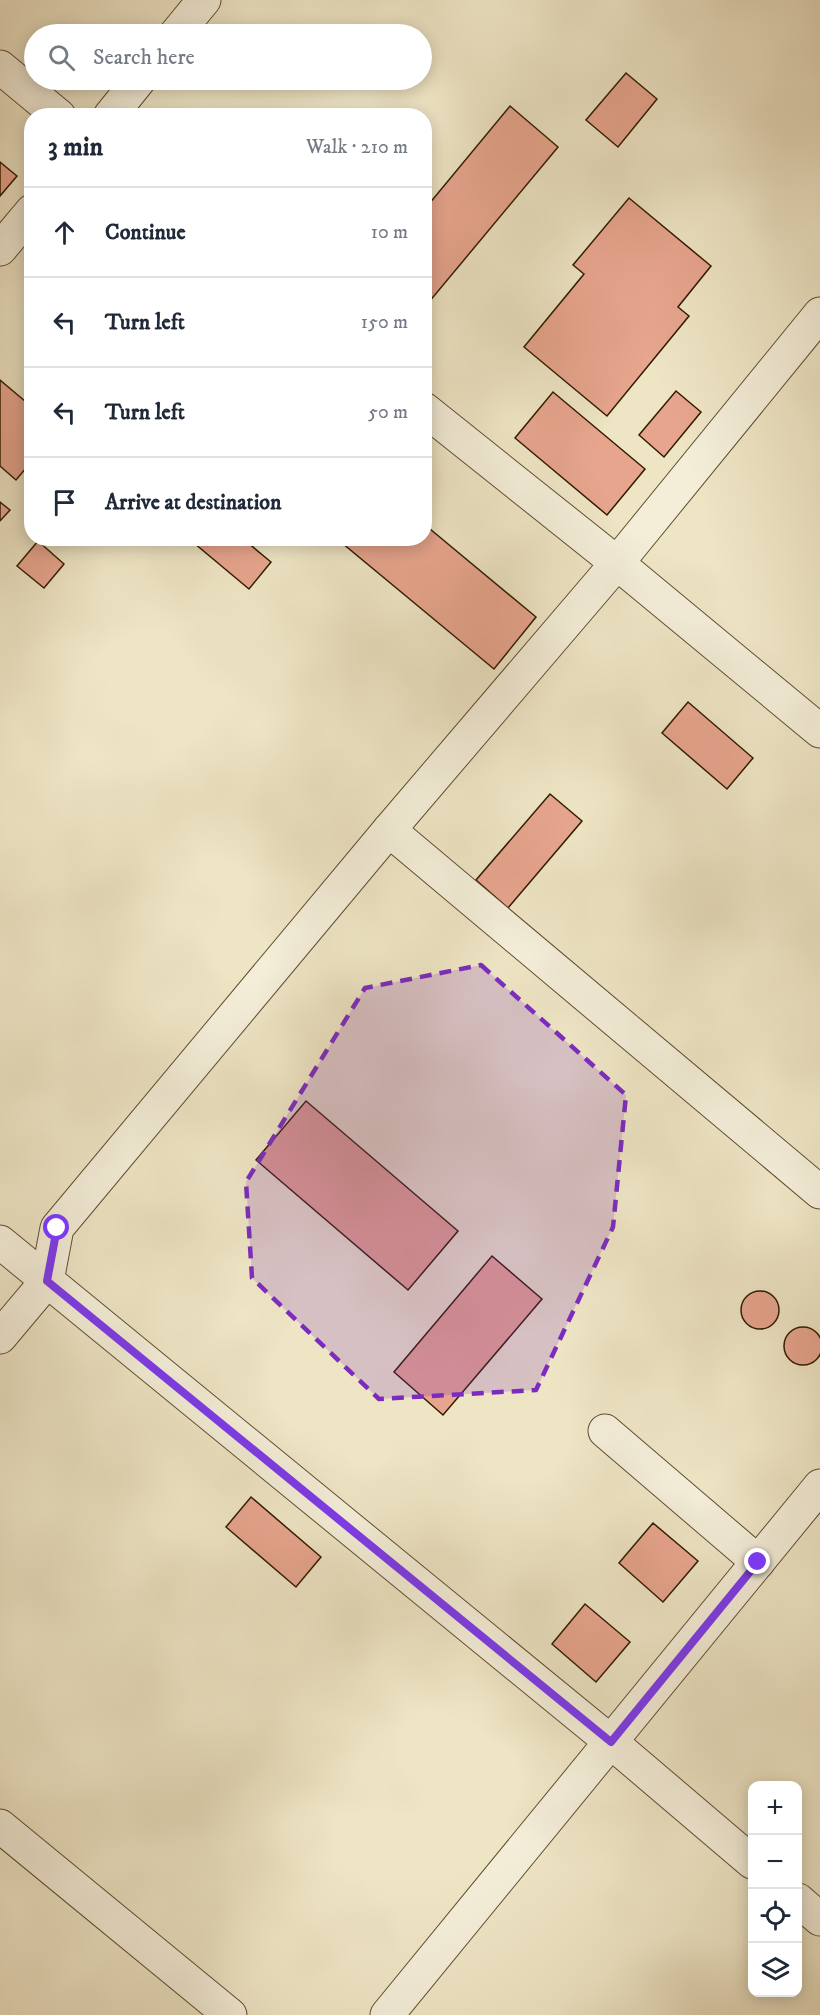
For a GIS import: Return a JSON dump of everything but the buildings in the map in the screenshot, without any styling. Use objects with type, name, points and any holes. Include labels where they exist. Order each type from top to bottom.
[{"type":"lane","points":[[184,24],[204,0]]},
{"type":"lane","points":[[0,67],[24,87]]},
{"type":"lane","points":[[28,90],[49,108]]},
{"type":"lane","points":[[116,108],[131,90]]},
{"type":"lane","points":[[0,249],[24,220]]},
{"type":"lane","points":[[0,1337],[47,1281],[57,1228],[389,830],[617,563],[820,314]]},
{"type":"lane","points":[[432,415],[617,563],[820,731]]},
{"type":"lane","points":[[389,830],[820,1192]]},
{"type":"lane","points":[[0,1243],[57,1228]]},
{"type":"lane","points":[[0,1243],[28,1263],[47,1281],[611,1742],[748,1858]]},
{"type":"lane","points":[[605,1431],[758,1562]]},
{"type":"lane","points":[[387,2015],[820,1486]]},
{"type":"lane","points":[[0,1826],[230,2015]]},
{"type":"lane","points":[[802,1903],[820,1919]]},
{"type":"highlighted area","points":[[481,965],[626,1095],[613,1227],[536,1390],[379,1399],[252,1278],[246,1182],[365,988]]},
{"type":"route","points":[[57,1228],[47,1281],[611,1742],[758,1562]]}]
